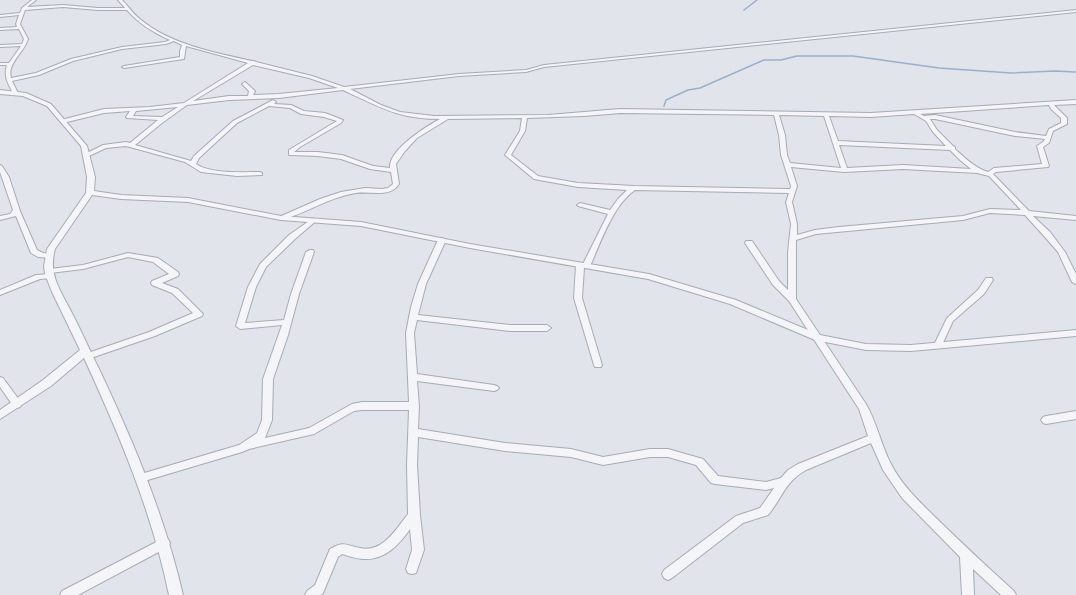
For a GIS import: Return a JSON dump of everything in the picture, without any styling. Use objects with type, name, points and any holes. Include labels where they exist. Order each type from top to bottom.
[{"type":"street","points":[[15,92],[14,86],[9,80],[8,71],[26,39],[18,28],[22,12],[34,0]]},
{"type":"street","points":[[120,0],[141,22],[174,40],[326,81],[402,114],[447,118],[579,115],[620,111],[826,115],[914,113],[1076,102]]},
{"type":"street","points":[[0,16],[63,6],[98,9],[129,8]]},
{"type":"street","points":[[63,121],[98,112],[134,110],[250,97],[279,96],[491,72],[521,71],[544,66],[1076,11]]},
{"type":"street","points":[[0,29],[18,28]]},
{"type":"street","points":[[9,80],[37,74],[70,60],[122,48],[166,43],[174,40]]},
{"type":"street","points":[[124,67],[182,58],[185,44]]},
{"type":"street","points":[[0,46],[24,45]]},
{"type":"street","points":[[131,145],[183,104],[254,62]]},
{"type":"street","points":[[0,64],[12,64]]},
{"type":"street","points":[[245,84],[252,91],[250,97]]},
{"type":"street","points":[[0,92],[15,92],[42,101],[49,105],[84,146],[92,183],[90,193],[48,256],[50,274],[87,353],[141,478],[164,543],[176,595]]},
{"type":"street","points":[[193,164],[196,157],[235,122],[269,105],[279,96]]},
{"type":"street","points":[[989,174],[994,170],[1046,166],[1040,146],[1046,143],[1051,130],[1064,124],[1064,118],[1053,108],[1051,104]]},
{"type":"street","points":[[269,105],[293,107],[303,113],[325,115],[340,120],[293,149],[291,154],[318,154],[342,157],[372,168],[394,170]]},
{"type":"street","points":[[134,110],[129,117],[163,119]]},
{"type":"street","points":[[914,113],[925,117],[935,117],[1015,134],[1048,138]]},
{"type":"street","points":[[776,114],[787,165],[794,186],[791,191],[789,202],[794,224],[792,299]]},
{"type":"street","points":[[826,115],[844,166],[844,170]]},
{"type":"street","points":[[524,116],[526,121],[520,137],[508,155],[536,178],[578,185],[634,188],[791,191]]},
{"type":"street","points":[[925,117],[935,132],[978,171]]},
{"type":"street","points":[[281,218],[307,206],[351,193],[393,189],[396,184],[394,170],[395,160],[413,139],[425,129],[447,118]]},
{"type":"street","points":[[836,143],[877,143],[897,147],[953,148]]},
{"type":"street","points":[[87,155],[110,145],[131,145],[193,164],[201,170],[237,174],[260,174]]},
{"type":"street","points":[[787,165],[844,170],[903,167],[978,171],[989,174],[1026,212],[1061,252],[1076,282]]},
{"type":"street","points":[[0,166],[7,178],[8,187],[34,251],[41,255],[48,256]]},
{"type":"street","points":[[598,365],[578,298],[583,266],[612,213],[627,191],[634,188]]},
{"type":"street","points":[[90,193],[121,197],[188,200],[281,218],[361,224],[649,277],[733,302],[818,338],[866,347],[901,348],[1076,333]]},
{"type":"street","points":[[580,205],[612,213]]},
{"type":"street","points":[[0,218],[12,215],[17,211]]},
{"type":"street","points":[[793,239],[816,232],[839,228],[963,218],[990,211],[1026,212],[1076,218]]},
{"type":"street","points":[[288,322],[240,326],[252,287],[263,266],[292,237],[314,220]]},
{"type":"street","points":[[412,569],[418,550],[414,515],[412,465],[414,406],[410,333],[415,306],[422,284],[442,240]]},
{"type":"street","points":[[749,243],[776,283],[792,299],[797,309],[818,338],[863,407],[874,438],[887,467],[906,495],[966,555],[1010,595]]},
{"type":"street","points":[[242,448],[261,435],[265,428],[268,379],[310,252]]},
{"type":"street","points":[[0,293],[39,277],[128,255],[154,260],[175,274],[155,283],[175,291],[199,314],[152,334],[87,353],[0,415]]},
{"type":"street","points":[[938,345],[950,320],[981,292],[989,280]]},
{"type":"street","points":[[414,317],[510,328],[547,328]]},
{"type":"street","points":[[412,377],[494,388]]},
{"type":"street","points":[[0,380],[17,404]]},
{"type":"street","points":[[141,478],[242,448],[311,431],[352,408],[362,406],[414,406]]},
{"type":"street","points":[[1046,420],[1076,415]]},
{"type":"street","points":[[413,432],[505,447],[579,454],[603,461],[650,453],[668,453],[699,462],[715,480],[766,486],[784,481]]},
{"type":"street","points":[[668,574],[740,519],[764,512],[784,481],[792,473],[802,467],[874,438]]},
{"type":"street","points":[[313,595],[319,589],[334,553],[341,549],[363,554],[377,553],[390,545],[414,515]]},
{"type":"street","points":[[66,595],[164,543]]},
{"type":"street","points":[[966,555],[968,595]]},
{"type":"waterway","points":[[744,10],[757,0]]},
{"type":"waterway","points":[[664,106],[666,100],[688,90],[700,88],[764,60],[781,60],[797,56],[853,56],[939,68],[1011,73],[1055,71],[1076,72]]}]
